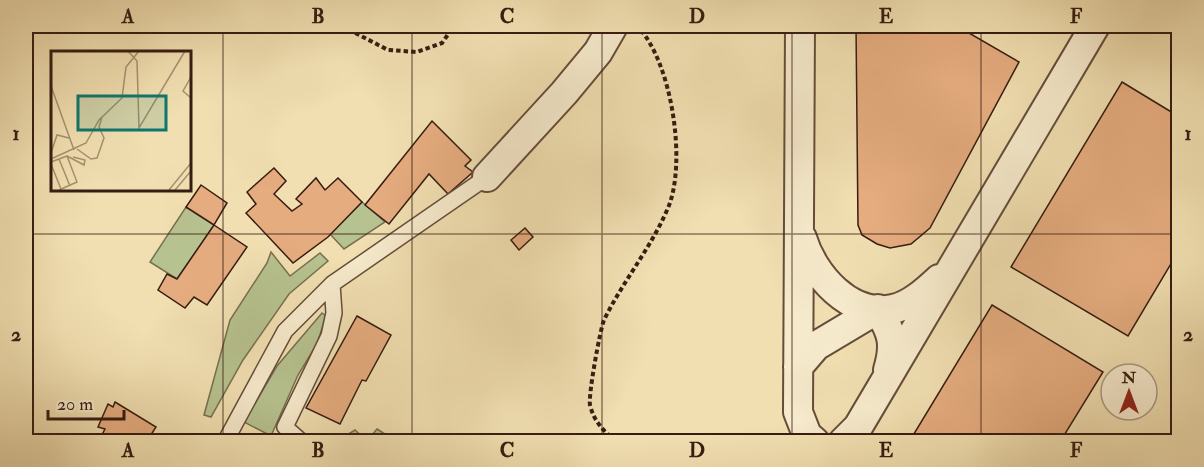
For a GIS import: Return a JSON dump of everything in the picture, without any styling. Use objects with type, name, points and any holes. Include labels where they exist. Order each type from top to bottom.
[{"type":"street","points":[[488,177],[598,52],[613,26]]},
{"type":"street","points":[[800,26],[798,412],[807,435],[815,441]]},
{"type":"street","points":[[843,441],[858,427],[1095,26]]},
{"type":"street","points":[[799,227],[807,254],[827,285],[845,298],[878,309],[892,309],[913,300],[954,265]]},
{"type":"street","points":[[798,367],[816,346],[878,309]]},
{"type":"street","points":[[878,309],[890,328],[892,337],[892,351],[885,381]]},
{"type":"lane","points":[[225,441],[285,331],[332,284],[488,177]]},
{"type":"lane","points":[[302,441],[285,427],[329,336],[334,313],[332,284]]},
{"type":"path","points":[[342,26],[388,50],[417,52],[442,43],[454,26]]},
{"type":"path","points":[[616,441],[601,429],[589,404],[604,321],[631,277],[669,206],[674,177],[675,134],[669,92],[659,61],[637,26]]},
{"type":"green space","points":[[362,202],[385,222],[344,249],[330,234]]},
{"type":"green space","points":[[186,207],[214,225],[177,279],[150,262]]},
{"type":"green space","points":[[271,252],[290,276],[320,253],[328,261],[289,294],[243,360],[211,417],[204,415],[230,320],[267,263]]},
{"type":"green space","points":[[322,313],[326,316],[317,344],[298,375],[271,436],[244,422],[277,366]]},
{"type":"green space","points":[[377,429],[396,441],[367,441]]},
{"type":"green space","points":[[355,430],[367,441],[337,441]]},
{"type":"building","points":[[856,26],[957,26],[1019,62],[930,228],[911,244],[890,248],[877,244],[862,235],[858,225]]},
{"type":"building","points":[[1122,82],[1178,116],[1178,252],[1128,336],[1011,267]]},
{"type":"building","points":[[432,121],[471,160],[465,166],[473,172],[448,194],[429,174],[389,224],[365,205]]},
{"type":"building","points":[[274,168],[286,181],[274,194],[292,211],[302,204],[296,199],[316,178],[325,190],[338,178],[362,202],[328,237],[293,263],[246,213],[256,204],[247,192]]},
{"type":"building","points":[[201,185],[227,203],[214,225],[186,207]]},
{"type":"building","points":[[214,225],[247,247],[207,305],[194,297],[185,308],[158,290],[167,274],[177,279]]},
{"type":"building","points":[[525,228],[533,237],[519,250],[511,240]]},
{"type":"building","points":[[992,305],[1099,370],[1099,379],[1060,442],[909,442]]},
{"type":"building","points":[[357,316],[391,335],[366,381],[362,380],[340,424],[306,408]]},
{"type":"building","points":[[115,402],[156,427],[147,441],[140,438],[138,442],[98,442],[105,429],[98,427],[108,404],[113,407]]},
{"type":"building","points":[[64,434],[76,442],[59,442]]}]
